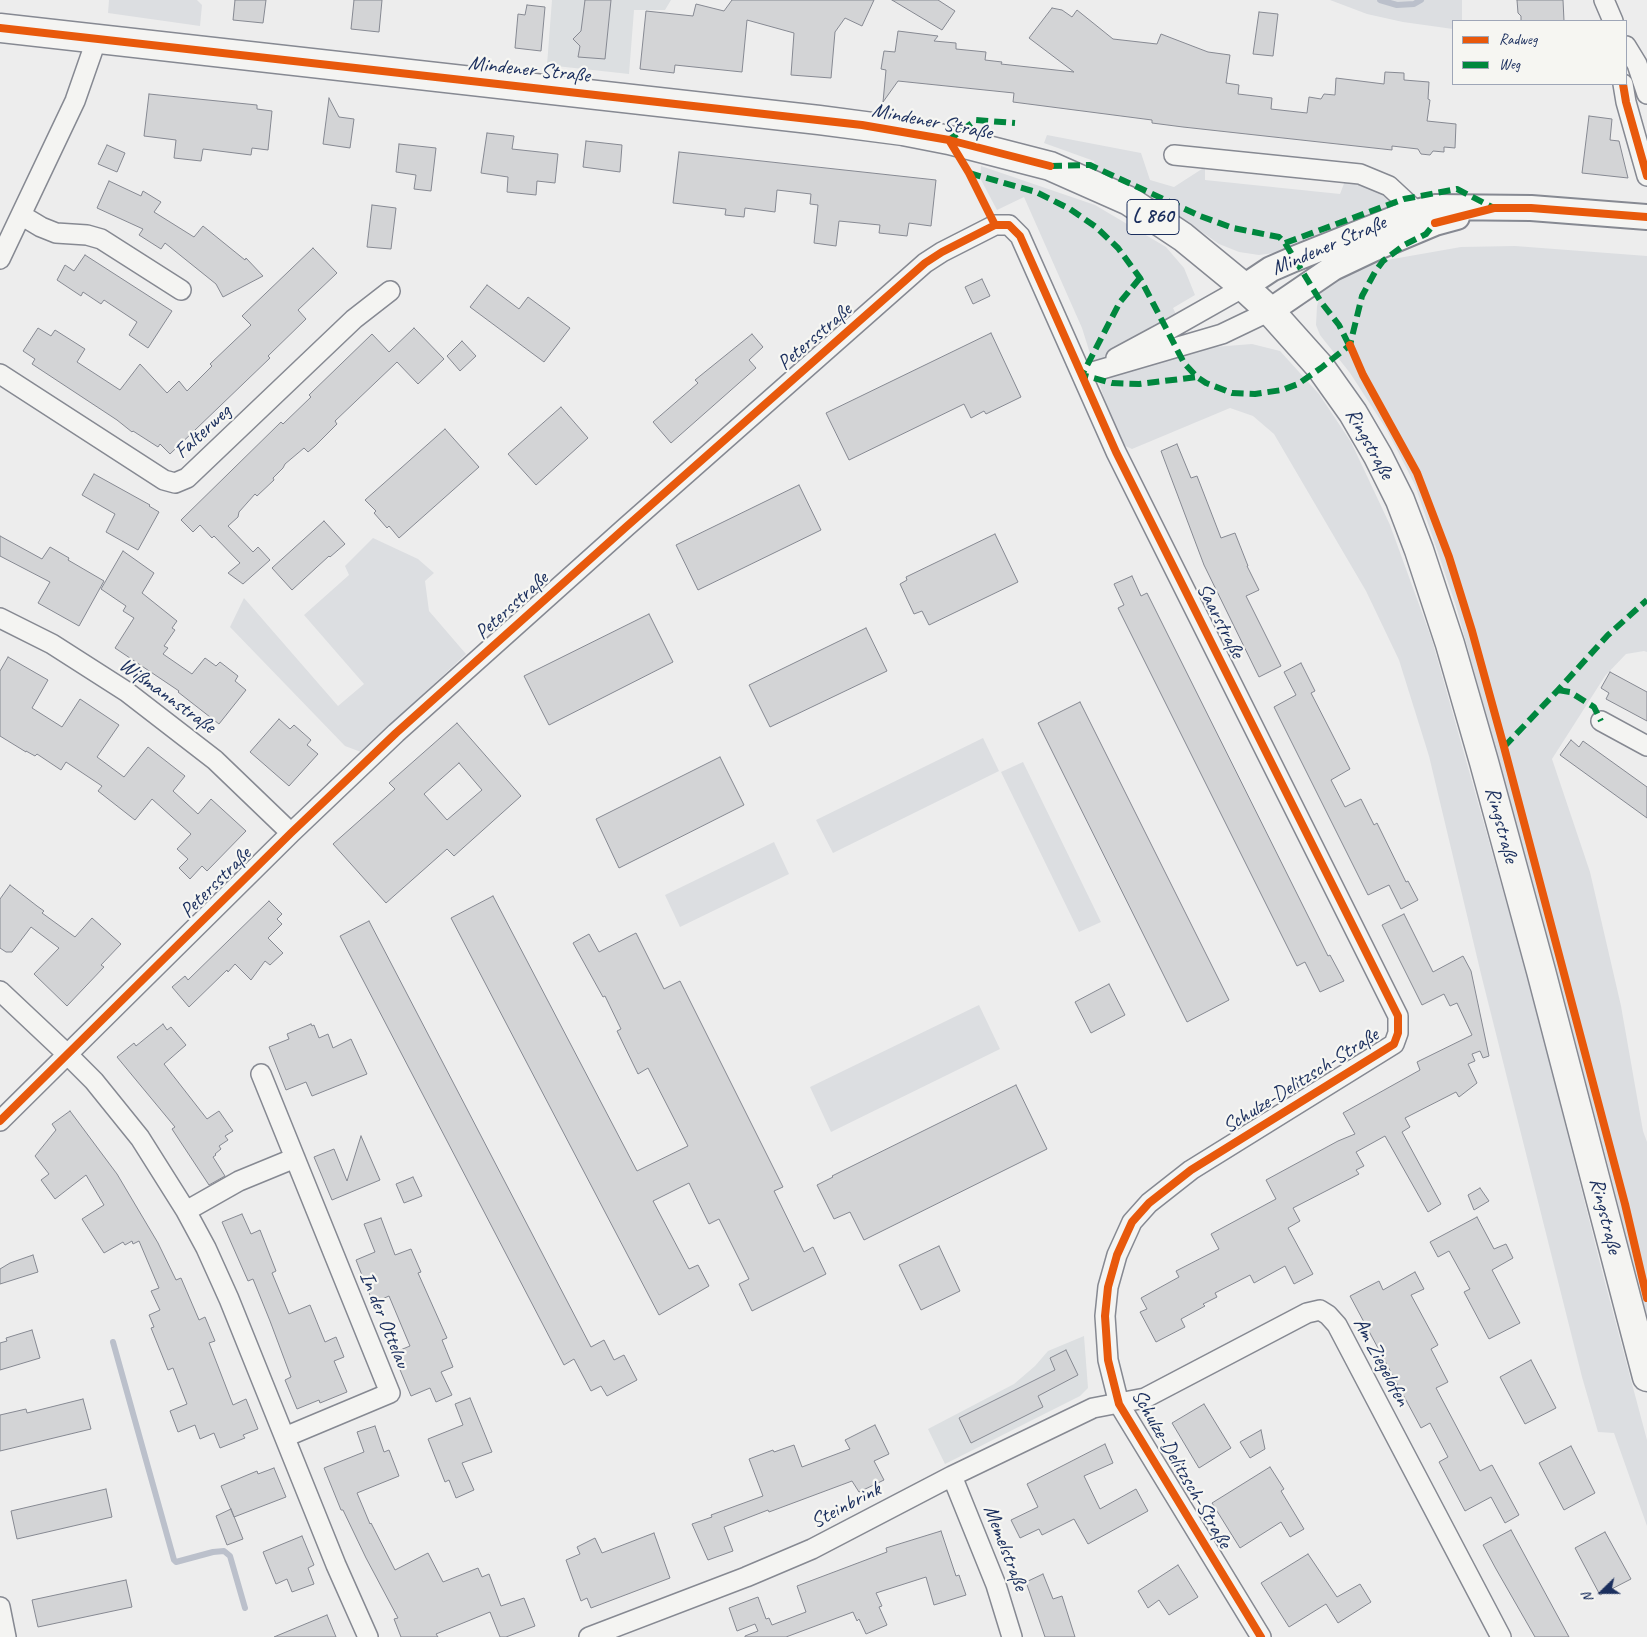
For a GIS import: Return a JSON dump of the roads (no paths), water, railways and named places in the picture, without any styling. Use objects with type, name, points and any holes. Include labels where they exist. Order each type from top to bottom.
[{"type":"main road","name":"Mindener Straße","points":[[0,28],[836,122],[903,131],[949,140],[1050,166],[1129,201],[1182,237],[1244,287],[1270,311]]},
{"type":"main road","name":"Ringstraße","points":[[1270,311],[1330,379],[1353,413],[1378,456],[1395,491],[1419,550],[1450,644],[1487,772],[1541,970],[1647,1377]]},
{"type":"street","points":[[1604,0],[1613,20]]},
{"type":"street","points":[[0,259],[75,101],[97,38]]},
{"type":"street","points":[[1627,48],[1637,64],[1647,94]]},
{"type":"street","points":[[1623,85],[1626,102],[1647,176]]},
{"type":"street","name":"Mindener Straße","points":[[1174,155],[1360,174],[1389,186],[1417,212]]},
{"type":"street","name":"Mindener Straße","points":[[1244,287],[1271,269],[1294,258],[1399,217],[1435,207],[1530,208],[1647,217]]},
{"type":"street","name":"Mindener Straße","points":[[1270,311],[1333,268],[1373,249],[1435,223],[1494,208]]},
{"type":"street","points":[[21,215],[41,227],[56,233],[87,235],[101,239],[180,290]]},
{"type":"street","name":"Petersstraße","points":[[0,1120],[291,833],[450,683],[925,263],[942,252],[995,225],[1009,225]]},
{"type":"street","name":"Saarstraße","points":[[1009,225],[1020,236],[1116,452],[1398,1016],[1398,1033]]},
{"type":"street","points":[[1082,376],[1244,287]]},
{"type":"street","name":"Falterweg","points":[[0,374],[164,480],[175,483],[187,478],[354,319],[390,291]]},
{"type":"street","points":[[1082,376],[1222,334],[1270,311]]},
{"type":"street","name":"Wißmannstraße","points":[[0,618],[52,644],[127,692],[215,760],[291,833]]},
{"type":"street","points":[[1602,721],[1647,746]]},
{"type":"street","points":[[0,991],[94,1081],[140,1138],[186,1211],[206,1248],[229,1299],[336,1565],[368,1637]]},
{"type":"street","name":"Schulze-Delitzsch-Straße","points":[[1261,1637],[1119,1404],[1108,1360],[1105,1316],[1108,1287],[1117,1255],[1132,1222],[1149,1203],[1191,1170],[1394,1044],[1398,1033]]},
{"type":"street","name":"In der Ottelau","points":[[261,1074],[390,1393],[285,1437]]},
{"type":"street","points":[[186,1211],[239,1181],[295,1158]]},
{"type":"street","name":"Am Ziegelofen","points":[[1119,1404],[1145,1398],[1307,1313],[1320,1310],[1328,1315],[1336,1325],[1501,1637]]},
{"type":"street","name":"Steinbrink","points":[[589,1637],[746,1577],[812,1549],[952,1476],[1092,1408],[1119,1404]]},
{"type":"street","name":"Memelstraße","points":[[952,1476],[996,1584],[1012,1637]]},
{"type":"street","points":[[0,1607],[6,1637]]},
{"type":"waterway","points":[[1380,0],[1397,5],[1414,4],[1421,0]]},
{"type":"waterway","points":[[113,1342],[174,1560],[176,1562],[224,1551],[230,1556],[245,1608]]}]
